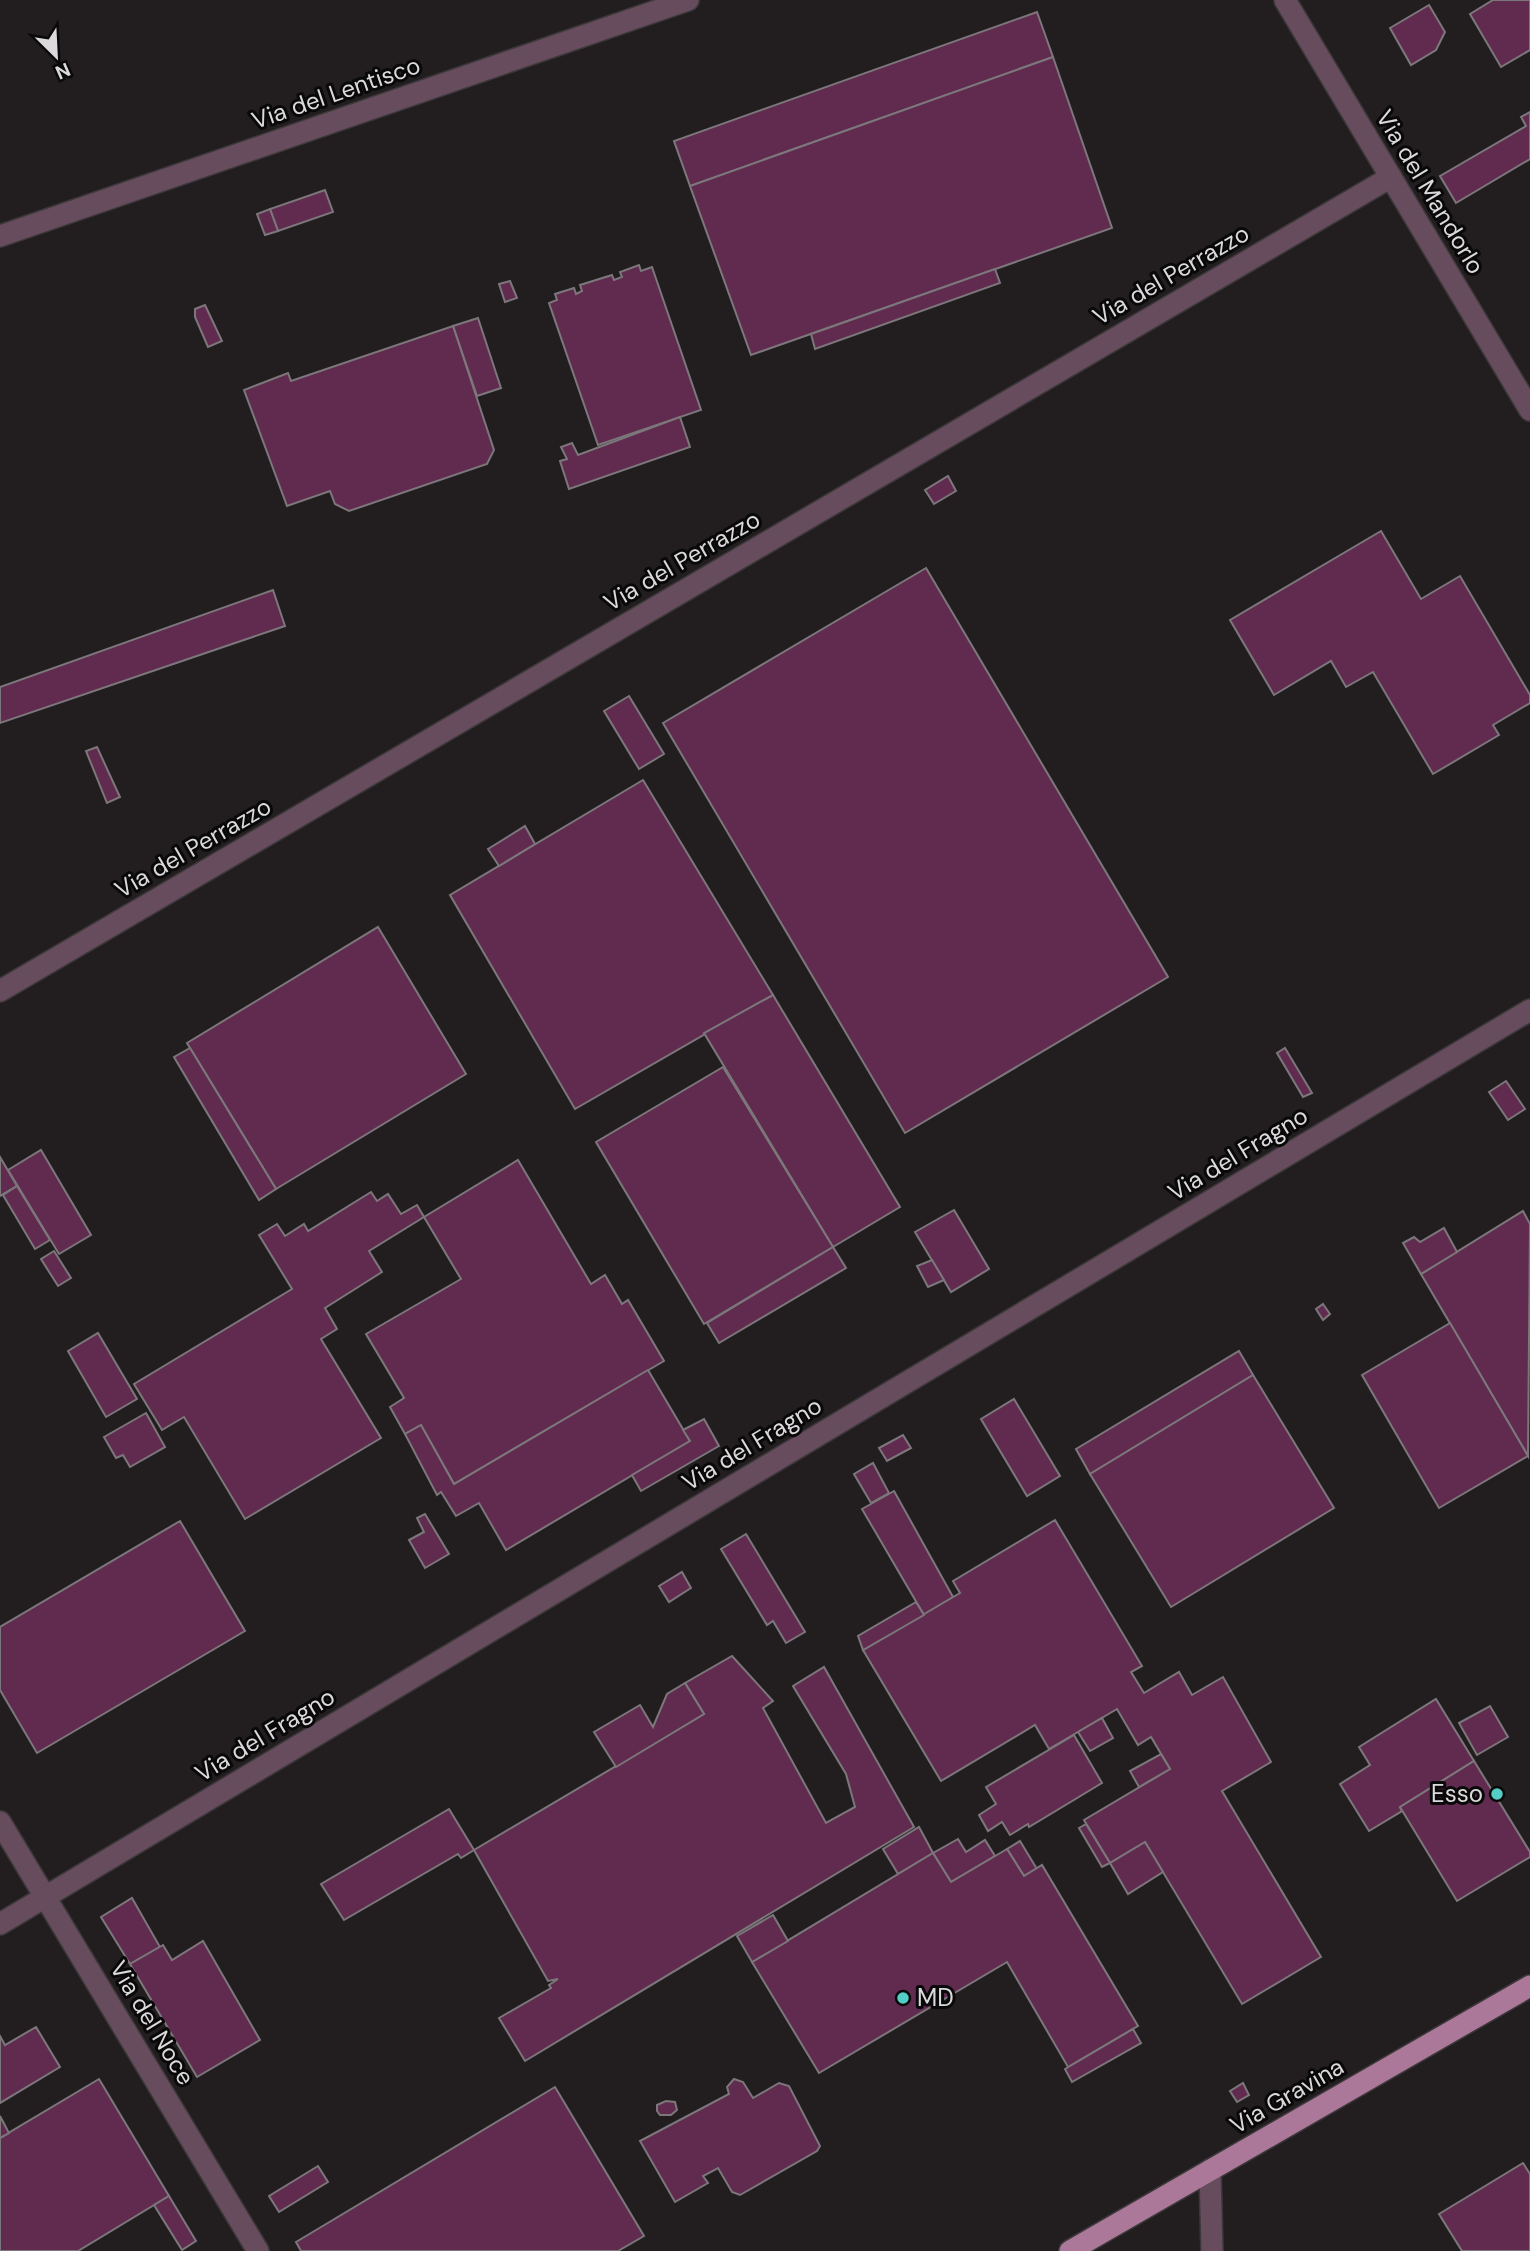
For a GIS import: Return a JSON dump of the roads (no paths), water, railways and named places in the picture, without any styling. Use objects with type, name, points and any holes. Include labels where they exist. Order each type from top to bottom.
[{"type":"main road","name":"Via Gravina","points":[[1070,2251],[1530,1986]]},
{"type":"street","name":"Via del Lentisco","points":[[0,236],[688,0]]},
{"type":"street","name":"Via del Mandorlo","points":[[1285,0],[1530,410]]},
{"type":"street","name":"Via del Perrazzo","points":[[0,991],[1391,177]]},
{"type":"street","name":"Via del Fragno","points":[[0,1924],[1530,1010]]},
{"type":"street","name":"Via del Noce","points":[[0,1822],[258,2251]]},
{"type":"street","points":[[1210,2170],[1212,2251]]},
{"type":"place","name":"Esso","points":[[1497,1794]]},
{"type":"place","name":"MD","points":[[903,1998]]}]
